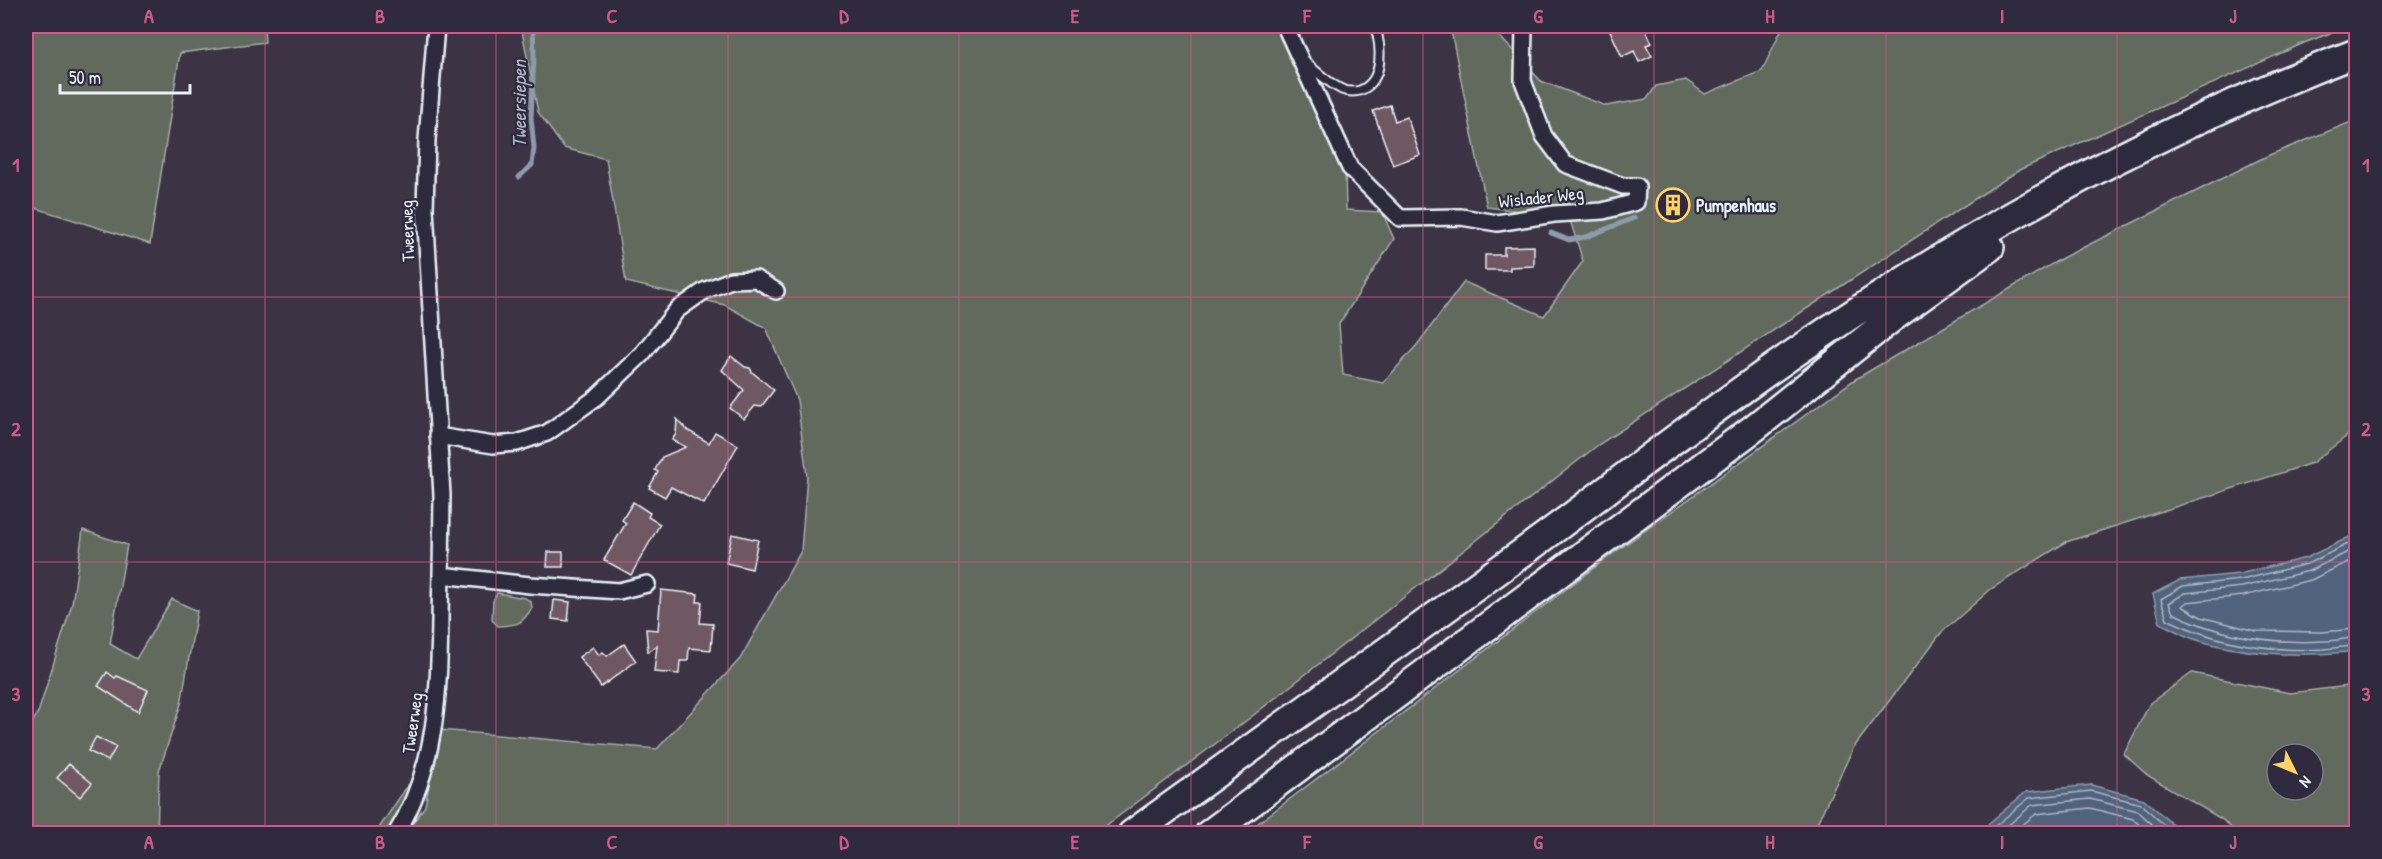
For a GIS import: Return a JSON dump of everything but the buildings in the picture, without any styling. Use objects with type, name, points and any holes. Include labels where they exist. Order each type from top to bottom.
[{"type":"highway","points":[[1132,834],[1313,705],[1795,352],[1931,264],[2040,201],[2169,134],[2314,69],[2356,53]]},
{"type":"highway","points":[[1209,834],[1745,434],[1893,318],[1998,241],[2133,166],[2317,80],[2356,65]]},
{"type":"street","name":"Tweerweg","points":[[396,834],[408,814],[421,783],[435,725],[442,495],[425,209],[427,140],[436,26]]},
{"type":"street","name":"Wislader Weg","points":[[1285,26],[1350,168],[1400,218],[1461,218],[1497,223],[1554,214],[1603,211],[1636,202],[1637,186],[1623,186],[1565,164],[1544,136],[1523,81],[1524,26]]},
{"type":"street","points":[[438,436],[493,445],[517,443],[547,433],[597,397],[642,354],[677,310],[704,291],[730,279],[756,279],[776,291]]},
{"type":"street","points":[[441,575],[530,585],[619,591],[648,584]]},
{"type":"lane","points":[[1299,57],[1326,80],[1344,91],[1359,91],[1368,86],[1376,75],[1380,60],[1379,38],[1375,26]]},
{"type":"green space","points":[[26,26],[264,26],[265,42],[180,53],[150,244],[26,205]]},
{"type":"green space","points":[[521,26],[1277,26],[1345,169],[1346,210],[1382,212],[1394,239],[1339,324],[1343,375],[1383,383],[1417,345],[1464,282],[1544,316],[1583,261],[1569,217],[1487,207],[1450,26],[1490,26],[1541,81],[1606,106],[1647,99],[1656,86],[1686,80],[1705,94],[1762,71],[1783,26],[2349,26],[2304,43],[2019,170],[1598,445],[1251,717],[1096,833],[405,834],[425,806],[440,730],[657,749],[740,659],[801,551],[807,476],[797,400],[766,328],[725,305],[626,282],[606,159],[564,148],[538,112]]},
{"type":"green space","points":[[2356,120],[2356,429],[2312,463],[2066,542],[1991,589],[1941,633],[1854,747],[1812,833],[1245,833],[1607,558],[1854,380],[2064,257],[2267,156]]},
{"type":"green space","points":[[83,530],[127,545],[110,644],[136,659],[172,599],[197,611],[181,704],[159,771],[157,833],[26,833],[26,736],[39,710],[72,604]]},
{"type":"green space","points":[[497,593],[525,598],[531,602],[532,608],[518,623],[498,626],[492,620],[493,601]]},
{"type":"green space","points":[[2192,673],[2290,693],[2356,685],[2356,833],[2235,833],[2223,820],[2147,775],[2124,754],[2150,703]]},
{"type":"green space","points":[[408,785],[415,792],[397,833],[375,834]]},
{"type":"water","points":[[2356,534],[2356,651],[2315,654],[2254,652],[2194,639],[2160,623],[2153,594],[2180,580],[2239,574],[2306,558]]},
{"type":"water","points":[[2091,785],[2144,799],[2182,833],[1982,833],[1989,823],[2026,792]]},
{"type":"waterway","name":"Tweersiepen","points":[[519,177],[532,165],[534,148],[531,117],[533,26]]},
{"type":"waterway","points":[[1551,233],[1569,240],[1586,237],[1634,218]]},
{"type":"place","name":"Pumpenhaus","points":[[1673,205]]}]
